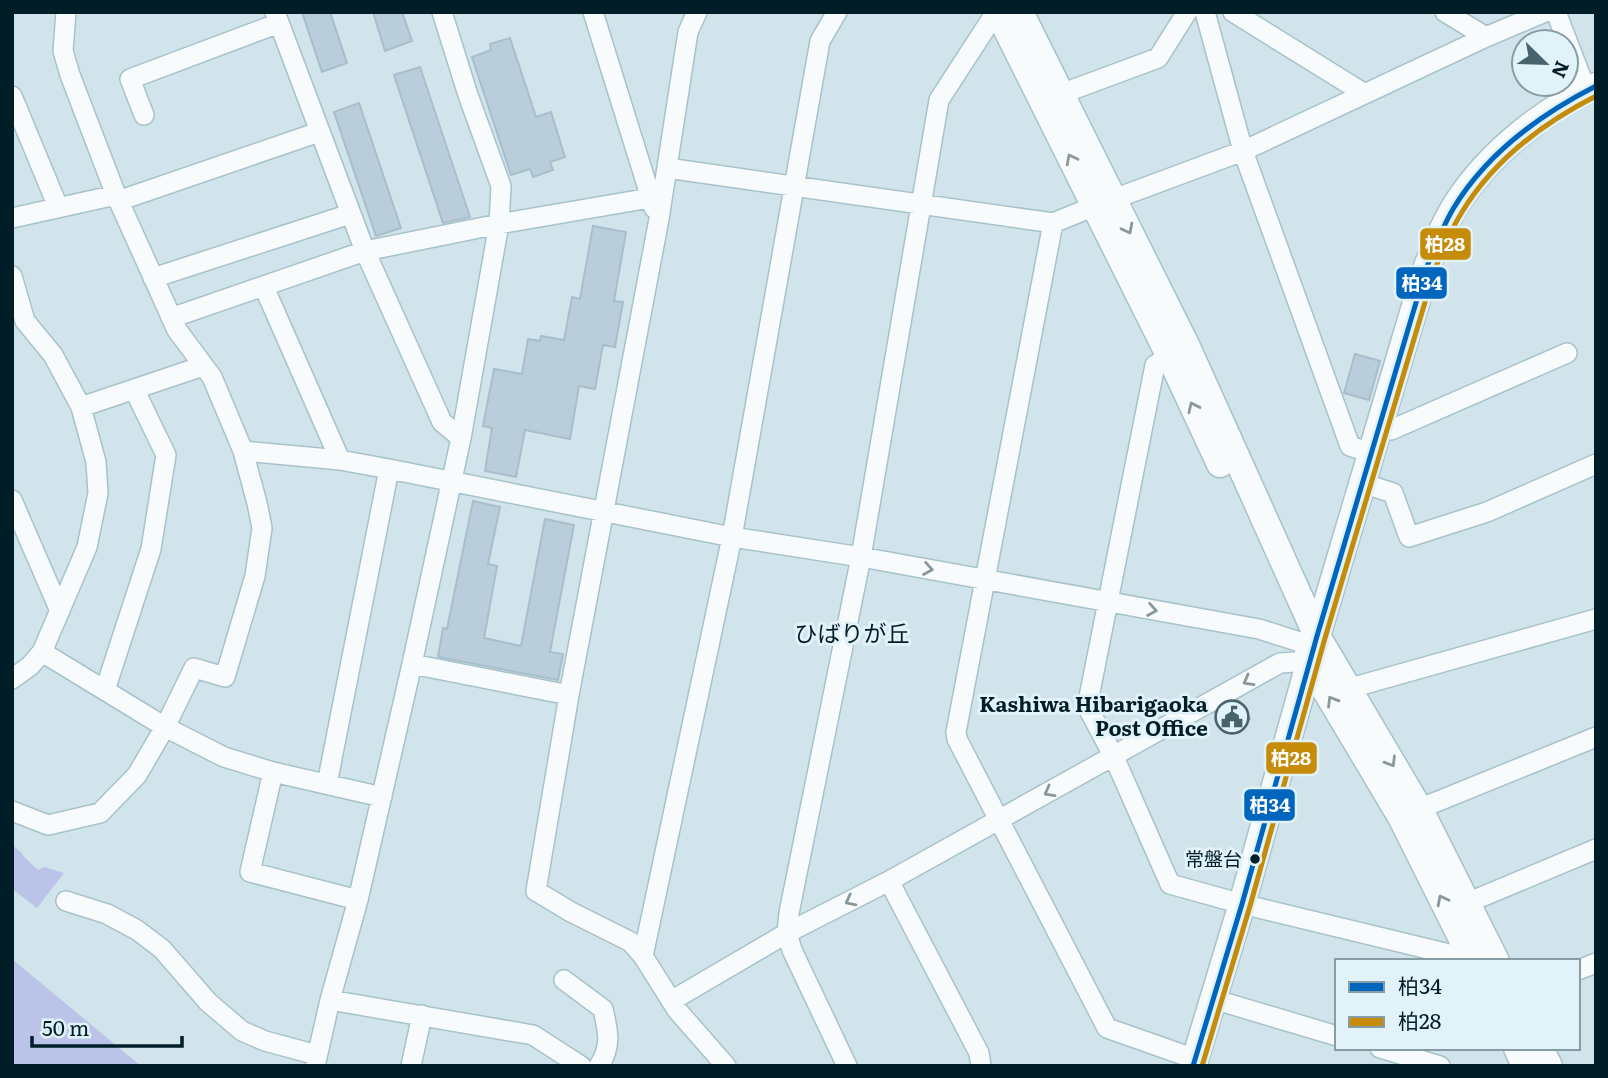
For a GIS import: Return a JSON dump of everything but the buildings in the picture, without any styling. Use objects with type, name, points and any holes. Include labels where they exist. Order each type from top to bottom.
[{"type":"street","points":[[12,811],[48,825],[100,813],[137,775],[165,727],[194,668],[225,677],[255,576],[262,528],[243,451],[212,377],[177,330],[117,198],[67,63],[64,51],[66,12]]},
{"type":"street","points":[[66,901],[107,915],[137,930],[162,949],[208,1002],[242,1031],[316,1060],[358,900],[412,664],[461,438],[499,224],[501,186],[442,12]]},
{"type":"street","points":[[593,12],[650,198],[659,219]]},
{"type":"street","points":[[682,12],[688,32]]},
{"type":"street","points":[[697,12],[688,32],[659,219],[569,695],[536,891],[631,942],[677,1010],[726,1066]]},
{"type":"street","points":[[643,956],[732,537],[820,41],[837,12]]},
{"type":"street","points":[[1051,98],[1158,58],[1187,12]]},
{"type":"street","points":[[1205,12],[1243,151],[1350,446],[1371,453]]},
{"type":"street","points":[[1233,12],[1365,94]]},
{"type":"street","points":[[1445,12],[1486,37]]},
{"type":"street","points":[[667,168],[1053,223],[1243,151],[1545,12]]},
{"type":"street","points":[[1053,223],[984,579],[956,732],[957,739],[1107,1028],[1194,1062],[1242,904],[1311,647],[1426,269],[1441,232],[1459,200],[1482,170],[1511,142],[1546,115],[1591,88],[1556,12]]},
{"type":"street","points":[[847,1066],[792,950],[787,933],[861,557],[939,100],[1010,13],[1179,352],[1311,647],[1323,686],[1410,813],[1467,903],[1480,959]]},
{"type":"street","points":[[144,115],[130,79],[277,18],[365,251],[442,422],[461,438]]},
{"type":"street","points":[[12,96],[58,207]]},
{"type":"street","points":[[12,218],[58,207],[117,198],[319,132]]},
{"type":"street","points":[[171,318],[365,251],[650,198]]},
{"type":"street","points":[[153,278],[350,214]]},
{"type":"street","points":[[264,286],[340,460]]},
{"type":"street","points":[[12,679],[30,666],[42,652],[86,547],[98,493],[96,463],[81,407],[53,355],[25,321],[14,287]]},
{"type":"street","points":[[1179,352],[1155,365],[1088,702],[1089,710],[1114,757],[1170,884],[1242,904],[1476,959]]},
{"type":"street","points":[[1378,427],[1391,430],[1567,353]]},
{"type":"street","points":[[81,407],[203,366]]},
{"type":"street","points":[[105,690],[151,549],[166,455],[134,389]]},
{"type":"street","points":[[243,451],[340,460],[732,537],[861,557],[1259,629],[1311,647],[1347,689],[1480,959]]},
{"type":"street","points":[[1362,483],[1393,493],[1409,537],[1488,512],[1596,464]]},
{"type":"street","points":[[327,784],[389,469]]},
{"type":"street","points":[[12,500],[60,611]]},
{"type":"street","points":[[1347,689],[1596,619]]},
{"type":"street","points":[[671,1001],[787,933],[889,881],[1311,647]]},
{"type":"street","points":[[42,652],[165,727],[224,757],[273,772],[382,797]]},
{"type":"street","points":[[412,664],[569,695]]},
{"type":"street","points":[[1410,813],[1596,737]]},
{"type":"street","points":[[273,772],[250,872],[358,900]]},
{"type":"street","points":[[1467,903],[1596,849]]},
{"type":"street","points":[[889,881],[979,1053],[981,1066]]},
{"type":"street","points":[[564,980],[603,1009],[608,1030],[607,1054],[599,1066]]},
{"type":"street","points":[[1213,999],[1335,1035]]},
{"type":"street","points":[[330,1000],[533,1035],[581,1066]]},
{"type":"street","points":[[411,1066],[422,1015]]},
{"type":"street","points":[[1387,1050],[1440,1066]]},
{"type":"street","points":[[1518,1050],[1525,1066]]},
{"type":"street","points":[[1541,1050],[1549,1066]]},
{"type":"shaded area","points":[[12,845],[38,870],[44,867],[64,873],[37,908],[12,889]]},
{"type":"shaded area","points":[[12,959],[141,1066],[12,1066]]},
{"type":"transit line","name":"柏34","points":[[1193,1066],[1242,904],[1317,636],[1435,246],[1466,189],[1498,154],[1534,123],[1596,86]]},
{"type":"transit line","name":"柏28","points":[[1202,1066],[1325,638],[1440,256],[1474,193],[1504,160],[1538,131],[1596,96]]},
{"type":"place","name":"Kashiwa Hibarigaoka Post Office","points":[[1232,717]]},
{"type":"place","name":"常盤台","points":[[1255,859]]},
{"type":"district","name":"ひばりが丘","points":[[852,634]]}]
